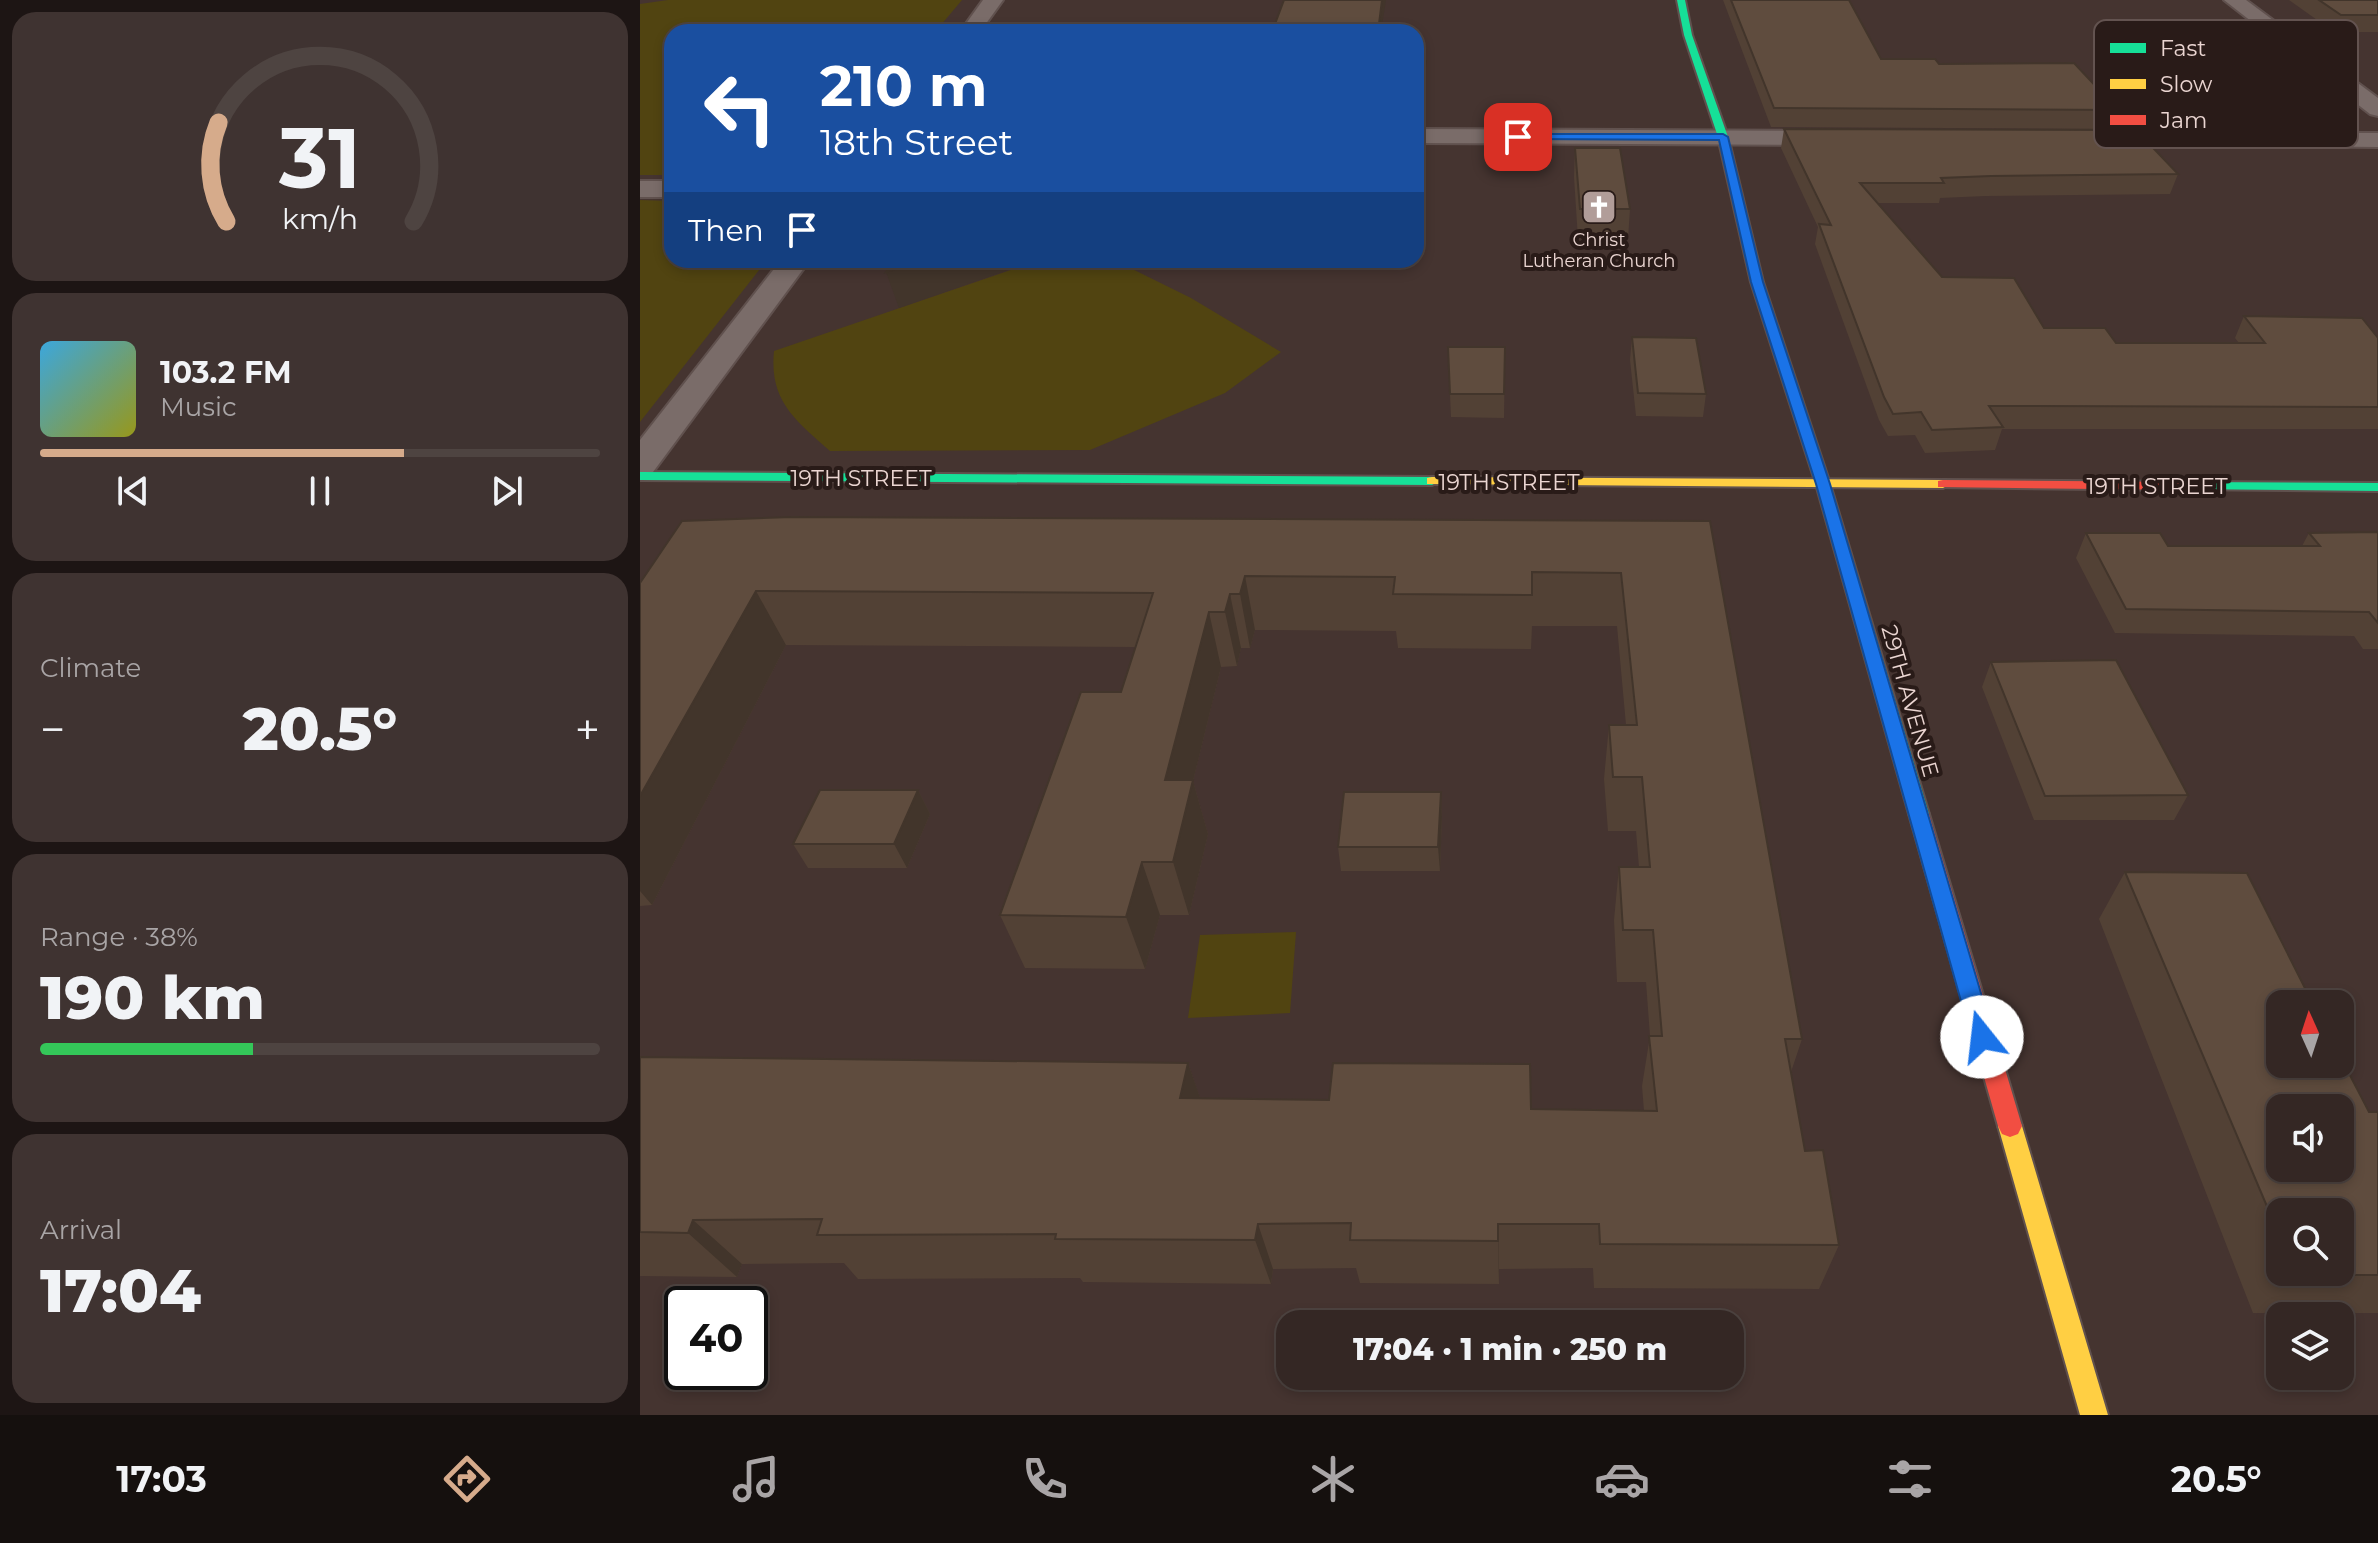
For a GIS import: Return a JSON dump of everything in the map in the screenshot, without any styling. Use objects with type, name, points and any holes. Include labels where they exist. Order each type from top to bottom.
[{"type":"street","points":[[976,24],[993,0]]},
{"type":"street","name":"29TH AVENUE","points":[[1681,0],[1688,35],[1723,137],[1757,282],[1823,484],[2094,1415]]},
{"type":"street","points":[[2234,0],[2260,20]]},
{"type":"street","points":[[2358,94],[2378,109]]},
{"type":"street","points":[[1424,136],[1862,138]]},
{"type":"street","points":[[2062,138],[2094,138]]},
{"type":"street","points":[[2358,140],[2378,140]]},
{"type":"street","points":[[640,189],[664,189]]},
{"type":"street","points":[[642,461],[790,268]]},
{"type":"street","name":"19TH STREET","points":[[642,461],[1823,484],[2378,487]]},
{"type":"shaded area","points":[[668,0],[962,0],[942,24],[664,24],[664,175],[640,175],[640,4]]},
{"type":"shaded area","points":[[640,200],[664,201],[664,268],[761,268],[640,422]]},
{"type":"shaded area","points":[[1017,268],[1130,268],[1191,298],[1281,352],[1225,393],[1090,450],[830,451],[796,419],[780,396],[774,351]]},
{"type":"shaded area","points":[[1296,932],[1290,1013],[1188,1018],[1200,935]]},
{"type":"building","points":[[1284,0],[1382,0],[1379,24],[1275,24]]},
{"type":"building","points":[[1731,0],[1849,0],[1881,59],[1935,59],[1939,64],[2074,63],[2094,84],[2094,110],[1774,108]]},
{"type":"building","points":[[2319,0],[2378,0],[2378,15],[2341,15]]},
{"type":"building","points":[[1784,129],[2094,130],[2094,148],[2153,148],[2178,174],[1991,176],[1941,178],[1944,183],[1860,183],[1942,277],[2014,278],[2044,328],[2105,328],[2116,343],[2265,343],[2244,316],[2362,318],[2378,338],[2378,407],[1989,406],[2003,427],[1932,430],[1921,412],[1893,414],[1884,397],[1819,224],[1831,225]]},
{"type":"building","points":[[1575,148],[1620,148],[1630,209],[1580,209]]},
{"type":"building","points":[[1632,337],[1696,338],[1706,394],[1638,393]]},
{"type":"building","points":[[1448,347],[1505,347],[1504,394],[1450,394]]},
{"type":"building","points":[[792,517],[1710,521],[1802,1039],[1785,1039],[1805,1151],[1823,1150],[1839,1245],[1600,1244],[1599,1224],[1498,1224],[1498,1241],[1350,1240],[1351,1223],[1258,1224],[1255,1240],[1055,1239],[1056,1234],[817,1235],[822,1219],[693,1220],[688,1233],[640,1232],[640,1057],[1188,1063],[1180,1098],[1329,1100],[1333,1063],[1530,1064],[1531,1109],[1657,1111],[1649,1036],[1662,1036],[1653,930],[1623,930],[1619,867],[1650,867],[1642,777],[1613,777],[1609,725],[1637,725],[1621,573],[1532,572],[1532,595],[1393,594],[1395,577],[1245,576],[1240,594],[1230,594],[1225,612],[1209,612],[1165,780],[1193,780],[1173,862],[1142,862],[1126,917],[1000,915],[1081,692],[1121,692],[1153,593],[756,591],[640,796],[640,583],[682,521]]},
{"type":"building","points":[[2378,532],[2378,623],[2369,612],[2126,609],[2086,533],[2160,533],[2168,546],[2320,546],[2309,533]]},
{"type":"building","points":[[2116,660],[2188,795],[2045,796],[1991,662]]},
{"type":"building","points":[[820,790],[918,790],[894,844],[793,844]]},
{"type":"building","points":[[1344,792],[1441,792],[1438,847],[1338,847]]},
{"type":"building","points":[[2125,872],[2247,873],[2306,990],[2266,990],[2266,1078],[2351,1078],[2369,1112],[2378,1112],[2378,1275],[2354,1275],[2354,1198],[2266,1198],[2266,1204]]},
{"type":"traffic: fast","points":[[1681,0],[1688,35],[1723,137],[1757,282],[1823,484],[1919,814]]},
{"type":"traffic: fast","points":[[640,476],[1432,481]]},
{"type":"traffic: fast","points":[[2186,486],[2378,487]]},
{"type":"traffic: slow","points":[[1432,481],[1943,484]]},
{"type":"traffic: slow","points":[[2010,1126],[2094,1415]]},
{"type":"traffic: jam","points":[[1943,484],[2186,486]]},
{"type":"traffic: jam","points":[[1919,814],[2010,1126]]},
{"type":"place","name":"Christ Lutheran Church","points":[[1599,207]]},
{"type":"route","points":[[1518,137],[1723,137],[1757,282],[1823,484],[1982,1037]]}]
